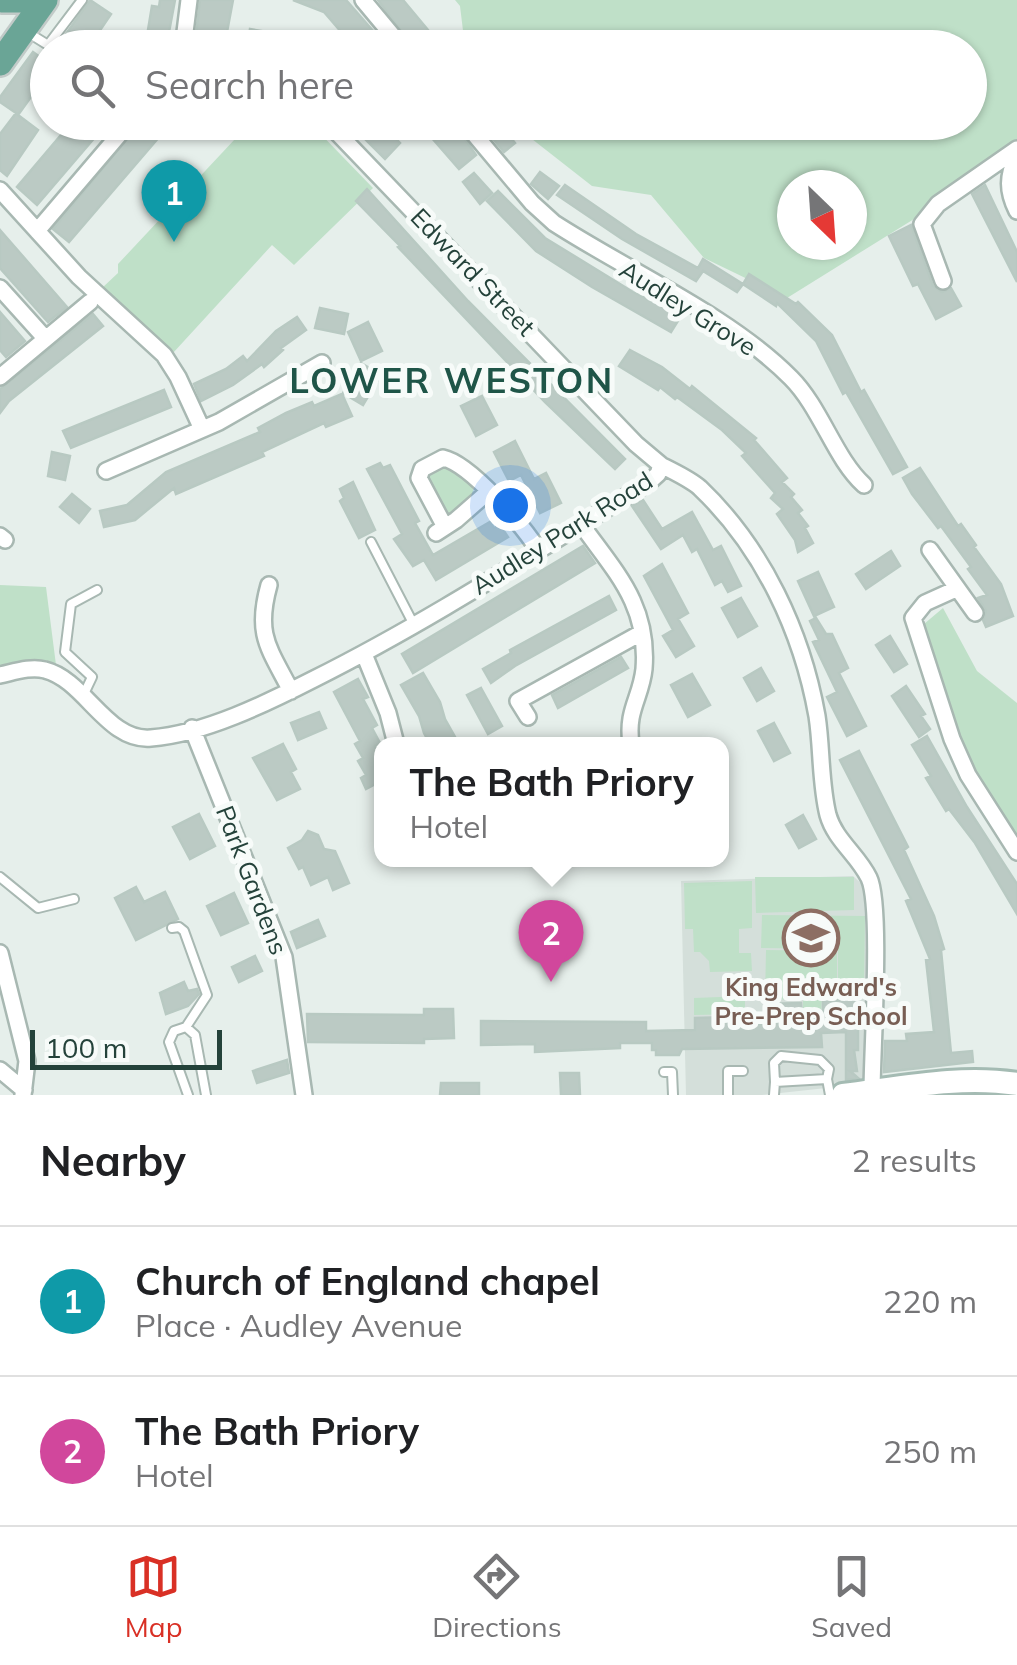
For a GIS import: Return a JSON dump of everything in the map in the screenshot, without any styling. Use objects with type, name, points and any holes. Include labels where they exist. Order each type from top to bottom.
[{"type":"main road","points":[[3,0],[27,0]]},
{"type":"main road","points":[[9,40],[46,0]]},
{"type":"street","points":[[186,30],[189,0]]},
{"type":"street","points":[[363,0],[388,30]]},
{"type":"street","points":[[37,231],[115,140]]},
{"type":"street","name":"Edward Street","points":[[344,140],[636,444],[661,465]]},
{"type":"street","name":"Audley Grove","points":[[478,140],[554,223],[740,336],[792,378],[824,421],[853,475],[864,485]]},
{"type":"street","points":[[1017,153],[1010,170],[1009,190],[1017,211]]},
{"type":"street","points":[[943,281],[922,224],[938,204],[1017,153]]},
{"type":"street","points":[[0,190],[95,299],[164,355],[202,430]]},
{"type":"street","points":[[0,288],[45,338]]},
{"type":"street","points":[[0,377],[95,299]]},
{"type":"street","points":[[106,471],[202,430],[322,363]]},
{"type":"street","points":[[488,492],[441,530],[419,478],[422,469],[443,458],[452,460],[488,492],[522,525],[538,551]]},
{"type":"street","name":"Audley Park Road","points":[[63,679],[124,732],[143,738],[243,712],[364,654],[414,625],[648,483],[661,465],[697,485],[735,527],[760,562],[795,638],[816,714],[828,815],[838,837],[870,880],[874,922],[872,1092]]},
{"type":"street","points":[[581,524],[632,596],[640,614],[644,673],[629,720],[630,737]]},
{"type":"street","points":[[930,550],[975,612]]},
{"type":"street","points":[[269,586],[262,612],[262,632],[291,691]]},
{"type":"street","points":[[956,589],[925,604],[913,618],[968,775],[1017,852]]},
{"type":"street","points":[[528,717],[518,701],[641,633]]},
{"type":"street","points":[[364,654],[394,737]]},
{"type":"street","points":[[0,675],[43,669],[63,679]]},
{"type":"street","name":"Park Gardens","points":[[192,728],[284,957],[304,1095]]},
{"type":"street","points":[[0,954],[27,1062],[24,1092]]},
{"type":"street","points":[[0,1070],[24,1092]]},
{"type":"street","points":[[835,1087],[872,1092],[952,1081],[1017,1084]]},
{"type":"lane","points":[[59,30],[82,0]]},
{"type":"lane","points":[[371,542],[414,625]]},
{"type":"lane","points":[[84,696],[92,677],[72,662],[64,646],[71,604],[97,590]]},
{"type":"lane","points":[[63,679],[72,662]]},
{"type":"lane","points":[[0,877],[38,908],[74,899]]},
{"type":"lane","points":[[172,928],[184,931],[207,995],[186,1028],[174,1031],[169,1042],[188,1095]]},
{"type":"lane","points":[[186,1028],[195,1035],[206,1095]]},
{"type":"lane","points":[[774,1095],[774,1063],[780,1056],[820,1060],[829,1069],[835,1087]]},
{"type":"lane","points":[[664,1072],[672,1072],[673,1095]]},
{"type":"lane","points":[[728,1095],[728,1072],[742,1072]]},
{"type":"lane","points":[[775,1082],[835,1087]]},
{"type":"lane","points":[[830,1095],[835,1087]]},
{"type":"shaded area","points":[[853,876],[864,886],[867,990],[863,1084],[762,1095],[686,1095],[681,881]]},
{"type":"green space","points":[[455,0],[1017,0],[1017,142],[914,219],[867,248],[867,170],[777,170],[777,260],[848,260],[787,298],[704,258],[651,195],[592,186],[533,140],[987,140],[987,30],[463,30],[460,6]]},
{"type":"green space","points":[[234,140],[326,140],[373,188],[294,265],[272,245],[173,353],[102,288],[118,273],[118,264]]},
{"type":"green space","points":[[446,465],[472,485],[474,494],[450,517],[427,478],[431,471]]},
{"type":"green space","points":[[0,585],[46,587],[56,665],[32,661],[0,666]]},
{"type":"green space","points":[[943,608],[977,671],[1017,703],[1017,836],[962,743],[924,624]]},
{"type":"green space","points":[[755,877],[854,877],[854,910],[756,913]]},
{"type":"green space","points":[[752,881],[752,928],[739,929],[739,953],[751,953],[752,971],[710,972],[709,961],[700,952],[694,952],[693,929],[685,929],[684,883]]},
{"type":"green space","points":[[762,915],[865,916],[864,997],[838,996],[838,949],[761,948]]},
{"type":"green space","points":[[766,950],[837,951],[837,996],[822,996],[821,1015],[803,1015],[803,1000],[765,999]]},
{"type":"green space","points":[[745,996],[745,1014],[694,1015],[694,998]]},
{"type":"building","points":[[90,0],[111,14],[100,30],[69,30]]},
{"type":"building","points":[[160,0],[175,0],[169,30],[148,30],[152,6],[159,7]]},
{"type":"building","points":[[200,0],[233,0],[227,30],[196,30]]},
{"type":"building","points":[[293,0],[346,0],[372,30],[340,30],[324,12]]},
{"type":"building","points":[[378,0],[403,0],[428,30],[400,30]]},
{"type":"building","points":[[30,56],[30,98],[18,115],[30,124],[31,140],[7,176],[0,170],[0,134],[16,113],[0,102]]},
{"type":"building","points":[[57,140],[93,140],[37,205],[17,187]]},
{"type":"building","points":[[126,140],[157,140],[69,242],[53,229]]},
{"type":"building","points":[[366,140],[397,140],[400,143],[385,159]]},
{"type":"building","points":[[434,140],[466,140],[476,155],[459,169]]},
{"type":"building","points":[[494,140],[513,140],[515,143],[504,152]]},
{"type":"building","points":[[540,172],[559,186],[548,199],[531,184]]},
{"type":"building","points":[[474,173],[492,193],[480,204],[463,182]]},
{"type":"building","points":[[565,185],[636,234],[698,268],[703,259],[743,284],[737,292],[703,271],[696,281],[622,239],[557,195]]},
{"type":"building","points":[[985,185],[1017,252],[1017,282],[972,194]]},
{"type":"building","points":[[367,189],[468,301],[625,459],[615,469],[545,402],[356,201]]},
{"type":"building","points":[[498,191],[545,238],[633,292],[681,316],[671,332],[536,251],[487,201]]},
{"type":"building","points":[[911,225],[933,286],[942,292],[951,288],[961,306],[936,319],[918,284],[913,286],[889,236]]},
{"type":"building","points":[[0,230],[67,307],[48,322],[0,268]]},
{"type":"building","points":[[749,274],[798,302],[832,335],[907,467],[893,474],[846,392],[843,394],[816,341],[777,303],[776,306],[743,284]]},
{"type":"building","points":[[320,308],[348,314],[344,334],[315,328]]},
{"type":"building","points":[[0,312],[25,341],[6,357],[0,350]]},
{"type":"building","points":[[93,314],[103,326],[9,401],[0,413],[0,389]]},
{"type":"building","points":[[297,317],[306,330],[281,348],[264,367],[262,364],[201,401],[194,384],[243,356],[247,361],[276,331]]},
{"type":"building","points":[[368,322],[382,351],[361,361],[348,332]]},
{"type":"building","points":[[630,350],[662,367],[690,389],[692,386],[756,438],[787,478],[782,482],[794,494],[791,497],[802,510],[798,513],[808,526],[805,528],[813,543],[798,552],[795,540],[777,514],[783,509],[771,498],[775,493],[742,456],[746,453],[722,430],[677,397],[619,366]]},
{"type":"building","points":[[361,363],[381,375],[363,405],[343,393]]},
{"type":"building","points":[[164,390],[171,407],[71,448],[63,431]]},
{"type":"building","points":[[342,394],[352,416],[326,427],[324,423],[262,452],[264,456],[176,494],[174,488],[135,520],[104,527],[100,511],[127,505],[166,472],[260,432],[258,428],[286,413]]},
{"type":"building","points":[[482,396],[497,425],[476,436],[461,406]]},
{"type":"building","points":[[515,441],[534,479],[546,473],[561,503],[540,513],[521,475],[509,481],[494,452]]},
{"type":"building","points":[[52,452],[70,456],[65,480],[48,476]]},
{"type":"building","points":[[380,463],[383,468],[390,465],[433,555],[490,522],[494,528],[500,525],[508,537],[436,580],[424,560],[413,566],[394,539],[402,534],[367,469]]},
{"type":"building","points":[[920,468],[1001,584],[1013,616],[986,627],[986,611],[978,598],[987,595],[968,569],[971,567],[903,478]]},
{"type":"building","points":[[353,482],[375,530],[359,538],[340,501],[344,498],[340,489]]},
{"type":"building","points":[[72,494],[90,509],[79,523],[60,507]]},
{"type":"building","points":[[643,500],[662,529],[692,512],[713,550],[721,546],[741,586],[728,592],[722,581],[715,585],[697,549],[692,552],[683,535],[661,549],[632,506]]},
{"type":"building","points":[[583,546],[595,563],[413,673],[402,654]]},
{"type":"building","points":[[891,551],[900,566],[866,589],[856,574]]},
{"type":"building","points":[[662,564],[688,613],[678,619],[694,646],[676,657],[663,636],[673,630],[644,576]]},
{"type":"building","points":[[818,572],[834,607],[814,616],[798,581]]},
{"type":"building","points":[[609,596],[616,610],[491,683],[483,669]]},
{"type":"building","points":[[741,598],[757,626],[738,637],[722,608]]},
{"type":"building","points":[[816,618],[826,634],[832,634],[848,668],[839,673],[866,726],[847,736],[827,697],[837,692],[813,642],[819,640],[810,621]]},
{"type":"building","points":[[890,636],[907,664],[894,672],[876,645]]},
{"type":"building","points":[[621,657],[628,668],[558,708],[552,695]]},
{"type":"building","points":[[761,668],[774,691],[757,701],[744,678]]},
{"type":"building","points":[[423,673],[455,737],[426,737],[401,685]]},
{"type":"building","points":[[692,674],[710,705],[688,717],[671,685]]},
{"type":"building","points":[[358,679],[368,697],[363,699],[377,725],[372,728],[377,737],[374,785],[366,789],[361,778],[366,775],[358,761],[363,758],[355,744],[360,741],[334,692]]},
{"type":"building","points":[[906,686],[930,729],[919,737],[892,696]]},
{"type":"building","points":[[481,688],[502,726],[488,734],[467,695]]},
{"type":"building","points":[[319,712],[326,728],[298,740],[291,723]]},
{"type":"building","points":[[774,723],[790,753],[774,761],[758,731]]},
{"type":"building","points":[[927,736],[1017,884],[1017,914],[975,843],[949,809],[946,811],[926,778],[931,776],[912,745]]},
{"type":"building","points":[[283,744],[296,769],[291,772],[300,789],[277,800],[253,758]]},
{"type":"building","points":[[859,751],[908,847],[904,850],[934,916],[944,949],[941,950],[951,1053],[972,1051],[973,1062],[884,1072],[885,1041],[907,1041],[906,1034],[934,1032],[926,960],[930,959],[906,901],[911,899],[840,760]]},
{"type":"building","points":[[199,814],[215,846],[190,859],[173,827]]},
{"type":"building","points":[[803,815],[816,839],[799,848],[786,825]]},
{"type":"building","points":[[308,831],[318,835],[324,849],[335,851],[349,883],[333,890],[328,877],[311,885],[288,848]]},
{"type":"building","points":[[136,887],[144,902],[165,892],[178,919],[136,940],[115,898]]},
{"type":"building","points":[[234,893],[248,923],[221,935],[207,906]]},
{"type":"building","points":[[318,920],[325,936],[297,948],[291,932]]},
{"type":"building","points":[[255,956],[262,971],[239,982],[232,967]]},
{"type":"building","points":[[184,982],[188,991],[197,989],[199,994],[188,1006],[166,1014],[160,993]]},
{"type":"building","points":[[858,999],[858,1050],[854,1050],[857,1071],[850,1071],[858,1078],[846,1080],[846,1032],[821,1033],[822,1047],[682,1049],[679,1055],[656,1055],[652,1043],[535,1052],[535,1044],[481,1045],[481,1021],[646,1022],[646,1031],[695,1030],[695,1018],[731,1017],[735,1012],[744,1024],[763,1024],[762,1019],[767,1019],[766,1004],[801,1003],[802,1018],[823,1018],[823,1001]]},
{"type":"building","points":[[424,1009],[453,1009],[454,1038],[424,1039],[424,1043],[308,1042],[307,1014],[424,1015]]},
{"type":"building","points":[[287,1060],[289,1073],[257,1083],[253,1071]]},
{"type":"building","points":[[560,1073],[579,1073],[580,1095],[561,1095]]},
{"type":"building","points":[[441,1083],[479,1083],[479,1095],[440,1095]]},
{"type":"place","name":"Church of England chapel","points":[[174,242]]},
{"type":"place","name":"King Edward's Pre-Prep School","points":[[811,938]]},
{"type":"place","name":"The Bath Priory","points":[[551,982]]},
{"type":"district","name":"LOWER WESTON","points":[[452,381]]}]
